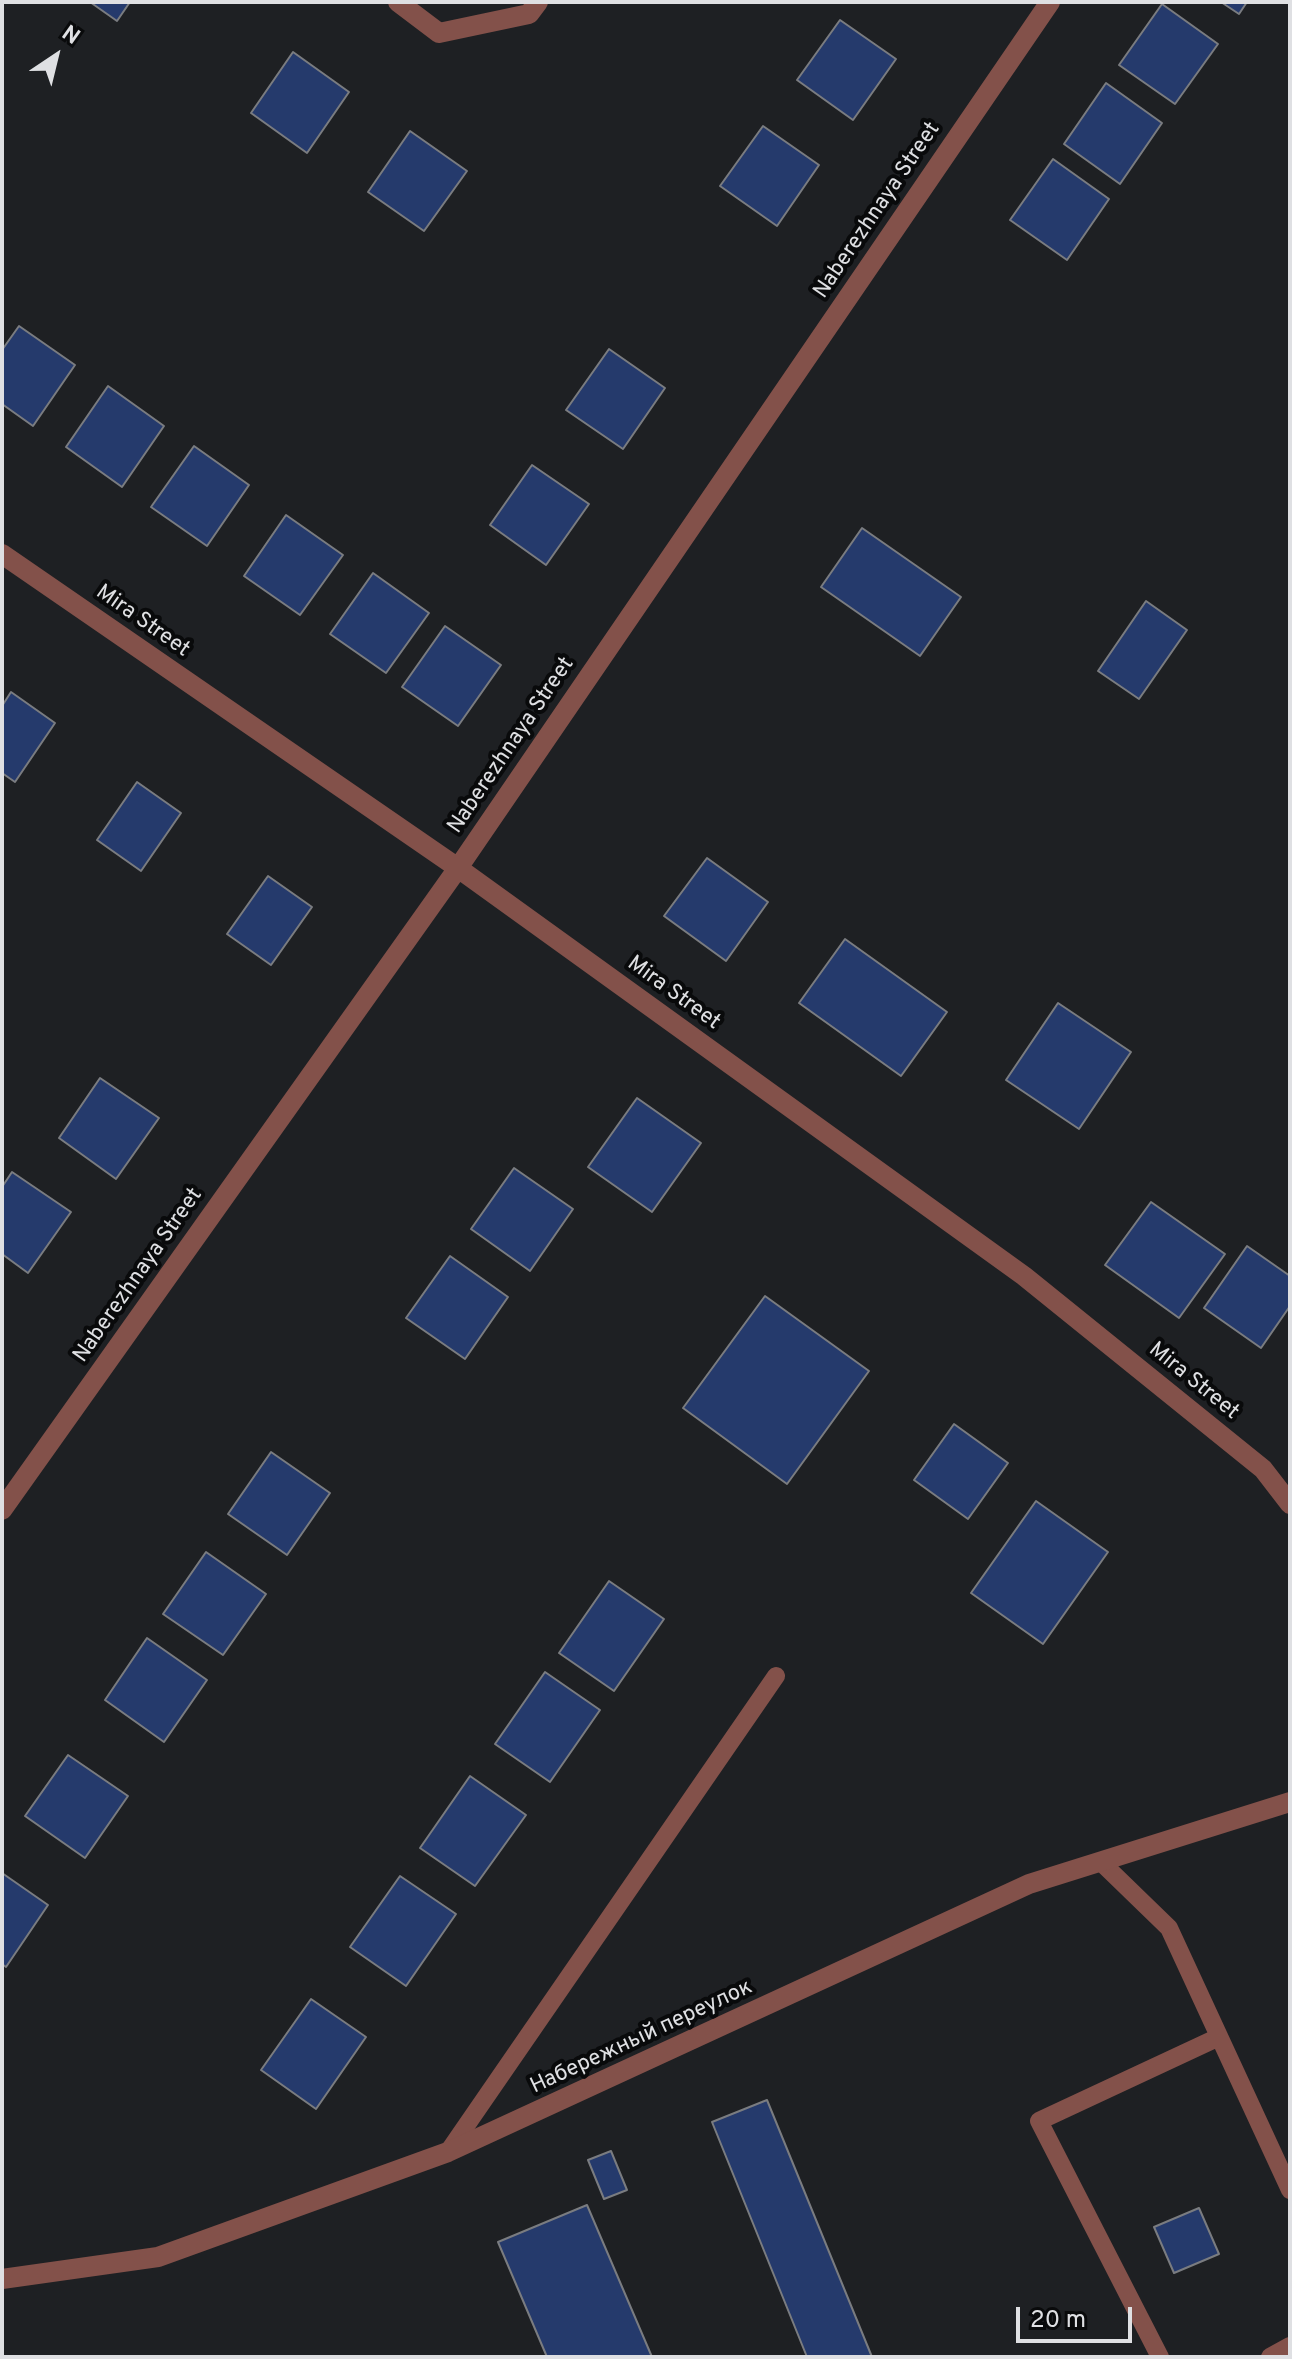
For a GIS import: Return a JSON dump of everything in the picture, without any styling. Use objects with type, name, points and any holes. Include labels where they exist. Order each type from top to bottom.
[{"type":"street","points":[[398,2],[439,33],[529,14],[538,2]]},
{"type":"street","name":"Naberezhnaya Street","points":[[2,1510],[458,868],[1050,2]]},
{"type":"street","name":"Mira Street","points":[[2,554],[458,868],[1024,1276],[1263,1469],[1290,1504]]},
{"type":"street","name":"Набережный переулок","points":[[2,2279],[158,2257],[448,2152],[1029,1884],[1290,1802]]},
{"type":"lane","points":[[448,2152],[776,1676]]},
{"type":"lane","points":[[1101,1862],[1169,1928],[1290,2190]]},
{"type":"lane","points":[[1160,2357],[1039,2121],[1219,2037]]},
{"type":"lane","points":[[1270,2357],[1290,2346]]},
{"type":"building","points":[[90,2],[130,2],[117,21]]},
{"type":"building","points":[[1221,2],[1247,2],[1239,14]]},
{"type":"building","points":[[1162,4],[1218,44],[1175,104],[1119,65]]},
{"type":"building","points":[[840,20],[896,59],[853,120],[797,80]]},
{"type":"building","points":[[293,52],[349,92],[307,153],[251,113]]},
{"type":"building","points":[[1106,83],[1162,123],[1120,184],[1064,144]]},
{"type":"building","points":[[763,126],[819,165],[777,226],[720,186]]},
{"type":"building","points":[[410,131],[467,171],[424,231],[368,192]]},
{"type":"building","points":[[1053,159],[1109,199],[1067,260],[1010,220]]},
{"type":"building","points":[[19,326],[75,365],[33,426],[2,404],[2,350]]},
{"type":"building","points":[[609,349],[665,388],[623,449],[566,410]]},
{"type":"building","points":[[108,386],[164,426],[122,487],[66,447]]},
{"type":"building","points":[[194,446],[249,485],[207,546],[151,507]]},
{"type":"building","points":[[532,465],[589,504],[546,565],[490,525]]},
{"type":"building","points":[[286,515],[343,555],[300,615],[244,576]]},
{"type":"building","points":[[862,528],[961,597],[920,656],[821,587]]},
{"type":"building","points":[[373,573],[429,613],[386,673],[330,634]]},
{"type":"building","points":[[1146,601],[1187,630],[1139,699],[1098,671]]},
{"type":"building","points":[[445,626],[501,665],[458,726],[402,687]]},
{"type":"building","points":[[11,692],[55,723],[15,782],[2,773],[2,706]]},
{"type":"building","points":[[137,782],[181,813],[141,871],[97,840]]},
{"type":"building","points":[[707,858],[768,902],[726,961],[664,916]]},
{"type":"building","points":[[268,876],[312,907],[271,965],[227,934]]},
{"type":"building","points":[[845,939],[947,1012],[901,1076],[799,1003]]},
{"type":"building","points":[[1058,1003],[1131,1052],[1079,1129],[1006,1080]]},
{"type":"building","points":[[100,1078],[159,1118],[116,1179],[59,1138]]},
{"type":"building","points":[[637,1098],[701,1143],[652,1212],[588,1167]]},
{"type":"building","points":[[514,1168],[573,1209],[530,1271],[471,1229]]},
{"type":"building","points":[[12,1172],[71,1212],[28,1273],[2,1254],[2,1187]]},
{"type":"building","points":[[1151,1202],[1225,1254],[1179,1318],[1105,1265]]},
{"type":"building","points":[[1247,1246],[1290,1276],[1290,1306],[1261,1348],[1204,1308]]},
{"type":"building","points":[[450,1256],[508,1297],[465,1359],[406,1318]]},
{"type":"building","points":[[765,1296],[869,1371],[787,1484],[683,1408]]},
{"type":"building","points":[[954,1424],[1008,1463],[968,1519],[914,1480]]},
{"type":"building","points":[[271,1452],[330,1493],[287,1555],[228,1514]]},
{"type":"building","points":[[1036,1501],[1108,1552],[1043,1644],[971,1593]]},
{"type":"building","points":[[206,1552],[266,1594],[223,1655],[163,1614]]},
{"type":"building","points":[[609,1581],[664,1619],[614,1691],[559,1653]]},
{"type":"building","points":[[147,1638],[207,1680],[164,1742],[105,1700]]},
{"type":"building","points":[[545,1672],[600,1710],[550,1782],[495,1744]]},
{"type":"building","points":[[68,1755],[128,1796],[85,1858],[25,1816]]},
{"type":"building","points":[[470,1776],[526,1815],[475,1886],[420,1848]]},
{"type":"building","points":[[2,1873],[48,1905],[6,1967],[2,1964]]},
{"type":"building","points":[[400,1876],[456,1914],[406,1986],[350,1947]]},
{"type":"building","points":[[311,1999],[366,2037],[316,2109],[261,2070]]},
{"type":"building","points":[[767,2100],[872,2357],[807,2357],[712,2122]]},
{"type":"building","points":[[611,2151],[627,2190],[604,2199],[588,2160]]},
{"type":"building","points":[[587,2205],[652,2357],[547,2357],[498,2242]]},
{"type":"building","points":[[1199,2208],[1219,2254],[1174,2273],[1154,2227]]}]
